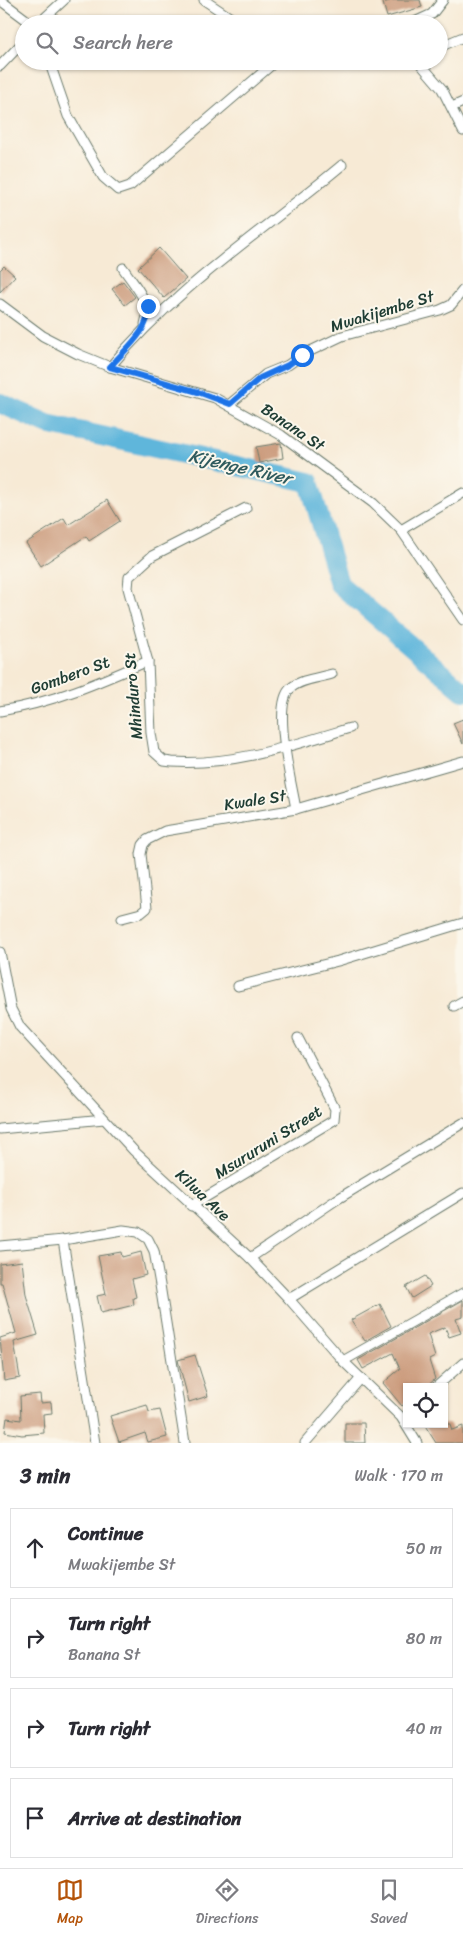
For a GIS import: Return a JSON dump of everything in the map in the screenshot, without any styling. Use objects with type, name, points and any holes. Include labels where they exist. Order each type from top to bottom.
[{"type":"street","points":[[0,0],[20,15]]},
{"type":"street","points":[[48,15],[64,0]]},
{"type":"street","points":[[204,0],[226,15]]},
{"type":"street","points":[[430,15],[443,0]]},
{"type":"street","points":[[448,43],[463,37]]},
{"type":"street","points":[[1,64],[15,50]]},
{"type":"street","points":[[52,70],[68,116],[103,178],[118,190],[130,186],[265,70]]},
{"type":"street","points":[[426,70],[442,89],[463,131]]},
{"type":"street","points":[[452,107],[463,102]]},
{"type":"street","points":[[110,367],[144,327],[216,265],[342,164]]},
{"type":"street","points":[[123,268],[148,306],[148,317],[144,327]]},
{"type":"street","name":"Mwakijembe St","points":[[230,404],[266,374],[288,365],[302,355],[342,336],[440,310],[451,304],[463,290]]},
{"type":"street","name":"Banana St","points":[[0,304],[50,340],[110,367],[190,389],[230,404],[296,445],[373,503],[400,530],[463,620]]},
{"type":"street","points":[[400,530],[463,493]]},
{"type":"street","name":"Mhinduro St","points":[[246,508],[152,556],[129,577],[128,588],[148,661],[153,748],[154,752],[164,761],[180,763],[219,760],[287,748]]},
{"type":"street","name":"Gombero St","points":[[0,711],[44,702],[69,694],[148,661]]},
{"type":"street","points":[[296,808],[282,713],[287,693],[301,683],[332,674]]},
{"type":"street","points":[[287,748],[350,728]]},
{"type":"street","name":"Kwale St","points":[[122,918],[141,913],[147,908],[142,854],[143,845],[153,836],[186,827],[296,808],[463,761]]},
{"type":"street","points":[[238,986],[338,961],[463,923]]},
{"type":"street","name":"Kilwa Ave","points":[[0,955],[11,1009],[16,1020],[104,1118],[191,1206],[250,1258],[343,1361],[403,1413]]},
{"type":"street","points":[[454,1006],[463,1001]]},
{"type":"street","name":"Msururuni Street","points":[[191,1206],[334,1120],[335,1109],[298,1038]]},
{"type":"street","points":[[0,1129],[104,1118]]},
{"type":"street","points":[[250,1258],[336,1200],[463,1123]]},
{"type":"street","points":[[289,1299],[463,1193]]},
{"type":"street","points":[[0,1246],[63,1240],[123,1230],[138,1232],[152,1244],[185,1443]]},
{"type":"street","points":[[63,1240],[95,1443]]},
{"type":"street","points":[[343,1361],[463,1293]]},
{"type":"street","points":[[440,1383],[463,1363]]},
{"type":"street","points":[[305,1443],[361,1378]]},
{"type":"street","name":"Kilwa Ave","points":[[410,1428],[417,1443]]},
{"type":"building","points":[[392,0],[420,0],[422,7],[394,15],[386,15],[383,3]]},
{"type":"building","points":[[159,248],[186,279],[164,298],[138,268]]},
{"type":"building","points":[[4,266],[15,276],[0,292],[0,270]]},
{"type":"building","points":[[123,281],[135,297],[125,305],[112,289]]},
{"type":"building","points":[[281,443],[283,458],[259,463],[256,447]]},
{"type":"building","points":[[107,500],[120,521],[89,541],[86,536],[41,566],[26,543],[64,518],[68,525]]},
{"type":"building","points":[[463,719],[463,744],[453,723]]},
{"type":"building","points":[[121,1252],[122,1257],[141,1252],[146,1275],[132,1279],[136,1297],[133,1298],[134,1305],[101,1313],[97,1296],[106,1294],[98,1256]]},
{"type":"building","points":[[22,1261],[26,1295],[38,1335],[14,1342],[20,1378],[4,1381],[0,1338],[16,1333],[2,1283],[0,1283],[0,1264]]},
{"type":"building","points":[[425,1276],[431,1286],[412,1298],[406,1287]]},
{"type":"building","points":[[463,1300],[463,1317],[456,1319],[461,1333],[449,1337],[445,1327],[428,1334],[435,1357],[429,1360],[435,1379],[430,1383],[403,1383],[402,1406],[383,1383],[400,1369],[393,1353],[363,1369],[358,1360]]},
{"type":"building","points":[[380,1304],[391,1326],[365,1341],[351,1320]]},
{"type":"building","points":[[195,1355],[208,1396],[189,1402],[178,1360]]},
{"type":"building","points":[[40,1394],[41,1403],[51,1402],[52,1413],[43,1414],[44,1433],[22,1435],[5,1432],[7,1418],[21,1420],[20,1396]]},
{"type":"building","points":[[147,1405],[149,1412],[160,1410],[167,1437],[148,1442],[145,1433],[119,1442],[110,1416]]},
{"type":"building","points":[[345,1423],[364,1423],[365,1443],[345,1443]]},
{"type":"building","points":[[448,1424],[450,1424],[452,1430],[463,1426],[463,1443],[436,1443],[427,1428],[448,1428]]},
{"type":"waterway","name":"Kijenge River","points":[[0,403],[47,424],[309,482],[339,584],[463,691]]},
{"type":"route","points":[[148,306],[148,317],[144,327],[110,367],[174,384],[230,404],[260,378],[288,365],[302,355]]}]
